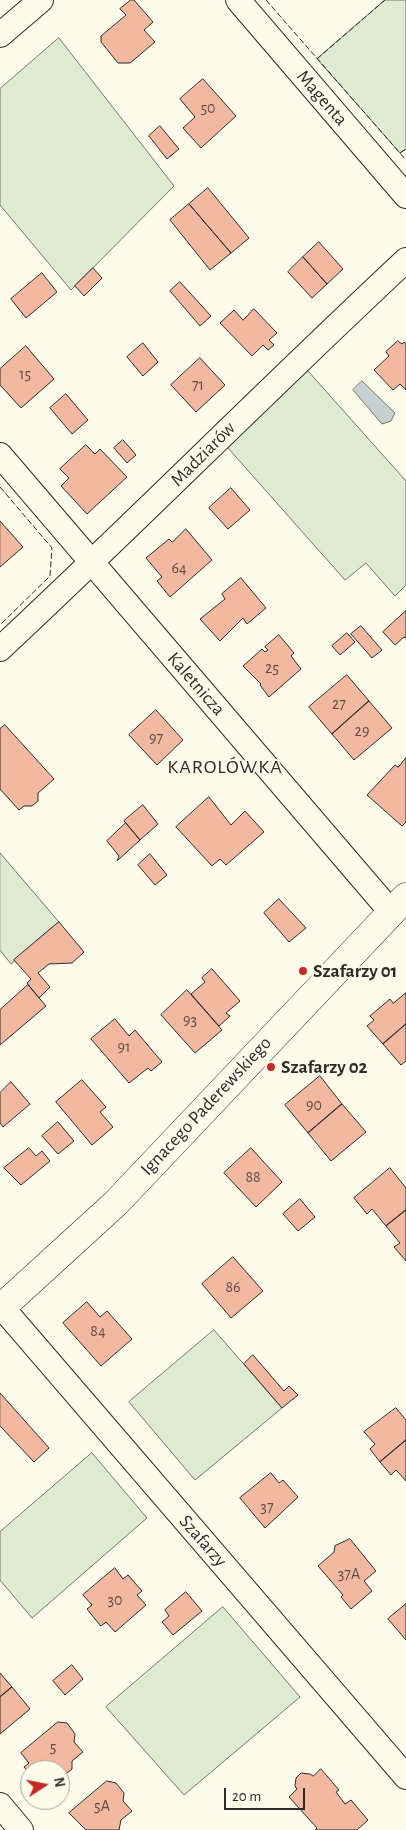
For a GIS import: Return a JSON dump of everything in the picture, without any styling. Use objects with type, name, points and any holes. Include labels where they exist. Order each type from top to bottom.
[{"type":"street","points":[[0,35],[41,0]]},
{"type":"street","name":"Magenta","points":[[238,0],[406,196]]},
{"type":"street","name":"Madziarów","points":[[0,649],[92,563],[282,377],[406,260]]},
{"type":"street","name":"Kaletnicza","points":[[0,454],[92,563],[399,905]]},
{"type":"street","name":"Ignacego Paderewskiego","points":[[1,1307],[116,1203],[399,905]]},
{"type":"street","name":"Szafarzy","points":[[1,1307],[406,1777]]},
{"type":"street","points":[[0,1805],[21,1830]]},
{"type":"green space","points":[[385,0],[406,0],[406,149],[400,153],[317,59]]},
{"type":"green space","points":[[59,38],[174,186],[71,290],[0,205],[0,89]]},
{"type":"green space","points":[[308,371],[406,481],[406,585],[395,596],[366,563],[345,580],[228,448]]},
{"type":"green space","points":[[0,853],[59,922],[11,964],[0,950]]},
{"type":"green space","points":[[214,1330],[282,1408],[195,1480],[129,1402]]},
{"type":"green space","points":[[92,1453],[147,1518],[32,1618],[0,1580],[0,1532]]},
{"type":"green space","points":[[223,1607],[300,1697],[184,1795],[106,1707]]},
{"type":"shaded area","points":[[362,381],[395,413],[391,421],[382,424],[353,390]]},
{"type":"building","points":[[131,0],[134,0],[153,22],[144,30],[155,42],[130,63],[118,63],[101,42],[101,36],[126,15],[120,9]]},
{"type":"building","points":[[203,79],[236,116],[201,148],[183,128],[195,117],[180,99]]},
{"type":"building","points":[[160,126],[179,149],[167,159],[149,136]]},
{"type":"building","points":[[208,188],[249,238],[231,253],[189,204]]},
{"type":"building","points":[[189,204],[231,253],[210,270],[170,220]]},
{"type":"building","points":[[319,242],[343,269],[327,284],[303,257]]},
{"type":"building","points":[[303,257],[327,284],[312,298],[288,272]]},
{"type":"building","points":[[93,268],[102,278],[84,296],[75,286]]},
{"type":"building","points":[[42,273],[57,292],[26,318],[11,299]]},
{"type":"building","points":[[180,282],[211,316],[200,326],[170,291]]},
{"type":"building","points":[[254,309],[277,333],[269,340],[274,345],[268,350],[263,345],[252,356],[220,323],[234,310],[243,320]]},
{"type":"building","points":[[398,341],[406,344],[406,390],[400,384],[393,390],[374,370],[389,356],[386,352]]},
{"type":"building","points":[[143,343],[158,362],[143,376],[127,357]]},
{"type":"building","points":[[26,346],[54,379],[21,408],[0,385],[0,369]]},
{"type":"building","points":[[200,358],[225,385],[196,412],[171,385]]},
{"type":"building","points":[[66,394],[88,420],[72,434],[50,408]]},
{"type":"building","points":[[123,440],[136,455],[127,463],[114,448]]},
{"type":"building","points":[[86,445],[95,454],[100,449],[127,477],[87,514],[61,486],[69,478],[60,469]]},
{"type":"building","points":[[231,488],[250,510],[228,529],[209,508]]},
{"type":"building","points":[[0,521],[23,547],[0,567]]},
{"type":"building","points":[[186,529],[212,560],[170,597],[157,581],[162,577],[146,558],[169,539],[172,542]]},
{"type":"building","points":[[241,578],[266,608],[247,624],[243,618],[220,641],[200,619],[225,599],[222,594]]},
{"type":"building","points":[[406,611],[406,638],[404,637],[395,645],[383,632]]},
{"type":"building","points":[[361,626],[382,650],[372,658],[351,634]]},
{"type":"building","points":[[347,633],[355,642],[340,655],[332,646]]},
{"type":"building","points":[[279,635],[294,653],[291,656],[301,669],[269,697],[261,684],[243,666],[262,649],[265,652],[268,650],[265,647]]},
{"type":"building","points":[[347,675],[369,701],[332,734],[309,707]]},
{"type":"building","points":[[369,701],[392,728],[354,760],[332,734]]},
{"type":"building","points":[[156,710],[183,740],[157,765],[129,735]]},
{"type":"building","points":[[5,725],[54,779],[38,793],[38,801],[32,806],[24,806],[19,810],[0,789],[0,729]]},
{"type":"building","points":[[406,758],[406,822],[402,826],[367,795],[395,765],[398,767]]},
{"type":"building","points":[[209,797],[231,825],[245,811],[264,832],[226,865],[220,859],[212,866],[176,827]]},
{"type":"building","points":[[143,805],[158,824],[140,840],[124,821]]},
{"type":"building","points":[[126,823],[140,840],[117,861],[119,856],[107,841]]},
{"type":"building","points":[[150,854],[167,875],[155,885],[138,865]]},
{"type":"building","points":[[279,899],[306,928],[289,942],[264,913]]},
{"type":"building","points":[[59,922],[84,952],[72,963],[49,964],[38,973],[50,987],[39,998],[27,983],[31,979],[14,960]]},
{"type":"building","points":[[212,969],[240,1001],[226,1013],[230,1016],[219,1026],[191,994],[205,982],[202,978]]},
{"type":"building","points":[[28,985],[46,1006],[0,1045],[0,1010]]},
{"type":"building","points":[[187,990],[222,1030],[195,1053],[161,1015]]},
{"type":"building","points":[[406,993],[406,1024],[383,1044],[367,1026],[374,1020],[370,1016],[390,999],[393,1003]]},
{"type":"building","points":[[115,1019],[129,1036],[135,1030],[162,1062],[151,1071],[148,1068],[129,1083],[91,1039]]},
{"type":"building","points":[[406,1024],[406,1061],[401,1065],[383,1044]]},
{"type":"building","points":[[320,1076],[342,1104],[308,1133],[285,1105]]},
{"type":"building","points":[[82,1080],[106,1107],[100,1112],[113,1127],[92,1145],[56,1102]]},
{"type":"building","points":[[11,1082],[30,1104],[3,1127],[0,1123],[0,1093]]},
{"type":"building","points":[[342,1104],[366,1132],[331,1161],[308,1133]]},
{"type":"building","points":[[58,1122],[74,1141],[58,1154],[42,1136]]},
{"type":"building","points":[[29,1148],[36,1156],[42,1151],[50,1161],[21,1185],[4,1168]]},
{"type":"building","points":[[251,1148],[282,1182],[256,1207],[224,1173]]},
{"type":"building","points":[[390,1168],[406,1188],[406,1210],[386,1226],[372,1209],[367,1214],[354,1198]]},
{"type":"building","points":[[300,1199],[315,1217],[298,1231],[283,1214]]},
{"type":"building","points":[[406,1210],[406,1261],[394,1247],[400,1243],[386,1226]]},
{"type":"building","points":[[233,1257],[263,1291],[231,1318],[202,1284]]},
{"type":"building","points":[[87,1302],[100,1317],[107,1311],[132,1339],[101,1366],[63,1323]]},
{"type":"building","points":[[253,1355],[284,1391],[289,1386],[298,1395],[282,1408],[244,1364]]},
{"type":"building","points":[[0,1393],[49,1448],[34,1462],[0,1426]]},
{"type":"building","points":[[396,1408],[406,1420],[406,1440],[380,1462],[370,1449],[375,1444],[364,1432]]},
{"type":"building","points":[[406,1440],[406,1481],[396,1470],[391,1475],[380,1462]]},
{"type":"building","points":[[271,1473],[279,1483],[283,1480],[298,1497],[265,1528],[240,1498]]},
{"type":"building","points":[[350,1539],[376,1571],[364,1581],[372,1591],[351,1609],[341,1597],[343,1595],[318,1566],[334,1552],[335,1546]]},
{"type":"building","points":[[115,1568],[123,1579],[128,1575],[142,1591],[137,1595],[146,1605],[115,1632],[106,1622],[101,1626],[99,1624],[87,1609],[92,1605],[83,1595]]},
{"type":"building","points":[[186,1592],[202,1611],[173,1635],[162,1622],[169,1616],[165,1610]]},
{"type":"building","points":[[406,1604],[406,1640],[388,1619]]},
{"type":"building","points":[[72,1665],[83,1679],[65,1695],[53,1681]]},
{"type":"building","points":[[0,1673],[12,1687],[0,1697]]},
{"type":"building","points":[[12,1687],[30,1709],[0,1734],[0,1697]]},
{"type":"building","points":[[58,1722],[67,1723],[75,1734],[74,1742],[83,1752],[72,1761],[72,1769],[70,1771],[70,1760],[27,1760],[21,1753]]},
{"type":"building","points":[[321,1769],[339,1790],[336,1792],[345,1804],[351,1800],[368,1820],[357,1830],[315,1830],[317,1828],[289,1797],[297,1789],[295,1786],[296,1778],[301,1773],[313,1776]]},
{"type":"building","points":[[107,1781],[116,1783],[124,1793],[123,1801],[132,1811],[121,1820],[119,1830],[86,1830],[69,1813]]},
{"type":"fence","points":[[266,0],[406,160]]},
{"type":"fence","points":[[317,59],[385,0]]},
{"type":"fence","points":[[400,153],[406,149]]},
{"type":"fence","points":[[0,487],[52,548],[50,576],[0,625]]},
{"type":"place","name":"Szafarzy 01","points":[[303,971]]},
{"type":"place","name":"Szafarzy 02","points":[[271,1067]]},
{"type":"district","name":"KAROLÓWKA","points":[[225,767]]}]
